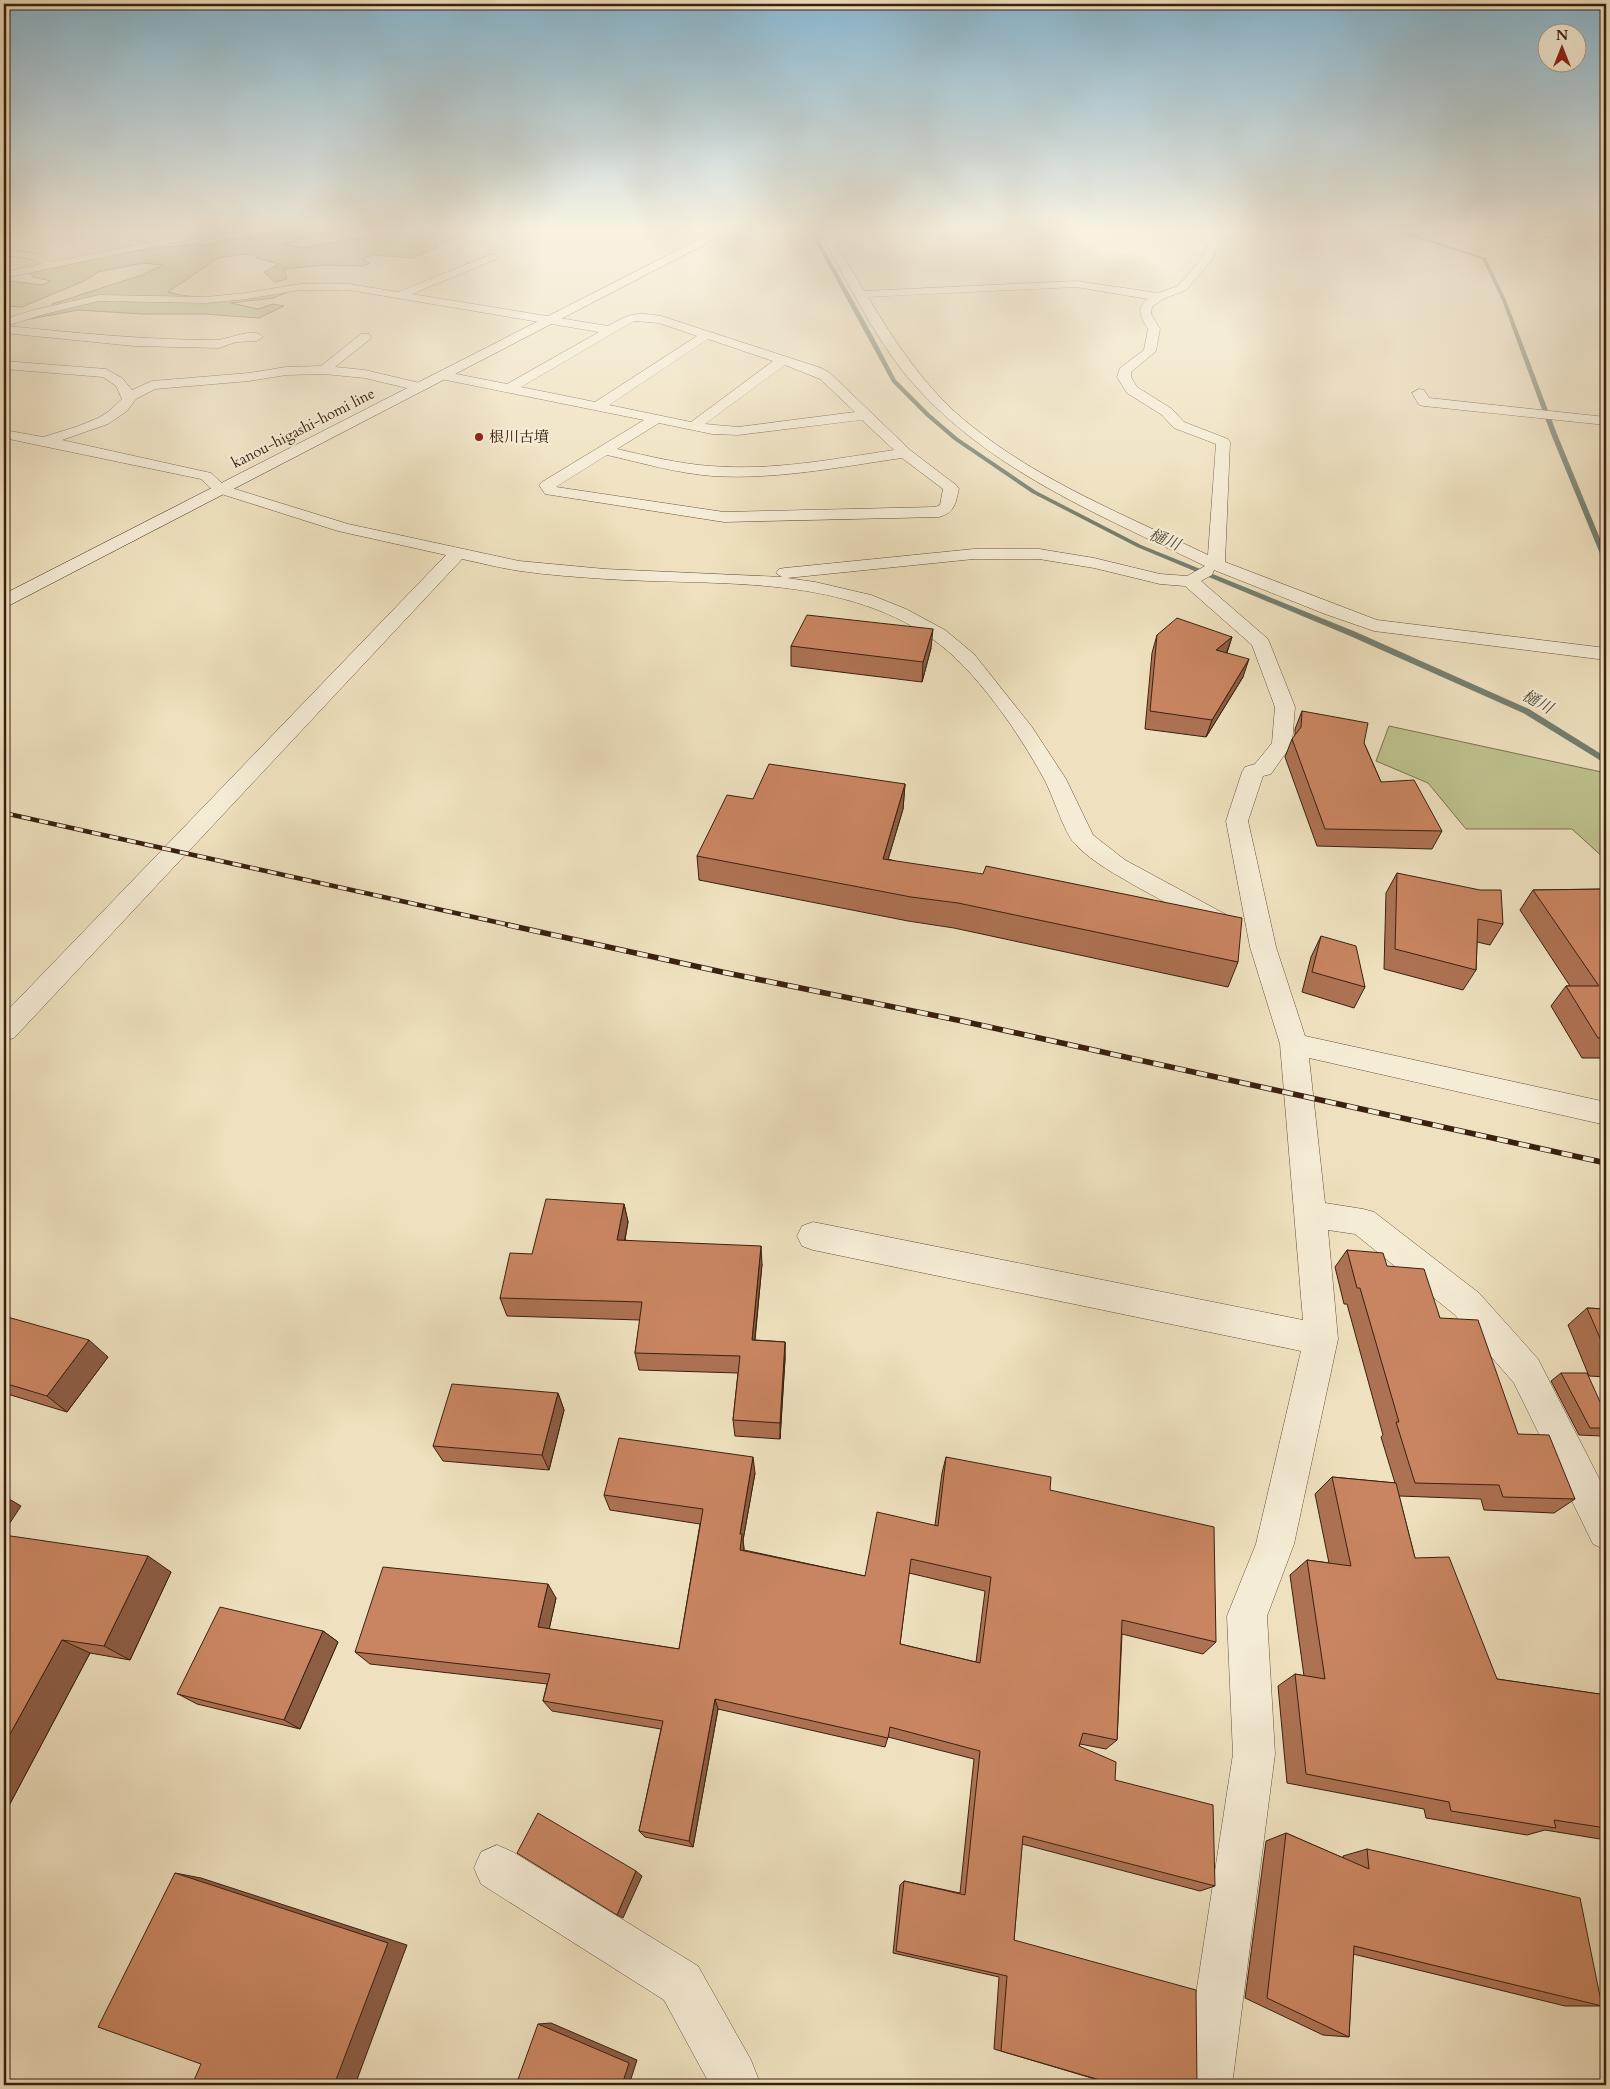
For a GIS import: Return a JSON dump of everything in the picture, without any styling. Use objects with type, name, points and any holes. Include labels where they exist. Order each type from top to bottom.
[{"type":"street","name":"kanou-higashi-homi line","points":[[4,601],[536,325]]},
{"type":"street","points":[[581,325],[610,330]]},
{"type":"street","points":[[509,389],[618,325]]},
{"type":"street","points":[[656,418],[548,485],[550,491],[724,517],[938,512],[947,507],[951,488],[905,453],[825,376],[783,360],[677,325]]},
{"type":"street","points":[[880,325],[909,370],[964,427],[1005,456],[1059,489],[1214,565],[1374,625],[1606,654]]},
{"type":"street","points":[[1152,325],[1154,329],[1150,351],[1125,371],[1124,377],[1132,390],[1167,412],[1179,425],[1198,434],[1224,442],[1214,565]]},
{"type":"street","points":[[4,329],[134,342],[219,344],[233,339],[257,338]]},
{"type":"street","points":[[597,407],[706,335]]},
{"type":"street","points":[[324,370],[365,336]]},
{"type":"street","points":[[694,426],[783,360]]},
{"type":"street","points":[[4,364],[106,374],[119,380],[129,397]]},
{"type":"street","points":[[44,440],[82,430],[109,418],[125,406],[129,397],[152,385],[249,377],[286,371],[324,370],[365,374],[419,387]]},
{"type":"street","points":[[441,376],[712,430],[738,430],[865,415]]},
{"type":"street","points":[[1419,393],[1424,402],[1606,421]]},
{"type":"street","points":[[4,434],[26,439],[44,440],[206,476],[220,488],[344,528],[457,554],[519,566],[605,574],[769,581],[815,587],[865,599],[900,613],[938,634],[967,658],[1025,731],[1056,779],[1082,838],[1117,865],[1263,947]]},
{"type":"street","points":[[4,448],[26,439]]},
{"type":"street","points":[[605,450],[680,467],[735,472],[809,467],[905,453]]},
{"type":"street","points":[[4,1031],[457,554]]},
{"type":"street","points":[[769,581],[784,573],[974,554],[1039,554],[1094,562],[1160,579],[1193,579],[1214,565]]},
{"type":"street","points":[[1193,579],[1260,643],[1285,707],[1282,744],[1263,768],[1253,772],[1237,820],[1263,947],[1294,1044],[1321,1339],[1275,1544],[1247,1616],[1254,1754],[1207,2085]]},
{"type":"street","points":[[1294,1044],[1606,1113]]},
{"type":"street","points":[[1311,1214],[1363,1222],[1467,1304],[1526,1371],[1606,1531]]},
{"type":"street","points":[[813,1236],[1321,1339]]},
{"type":"street","points":[[497,1868],[681,1983],[733,2078],[732,2085]]},
{"type":"green space","points":[[1389,726],[1606,773],[1606,860],[1572,829],[1466,829],[1428,783],[1376,761]]},
{"type":"building","points":[[807,615],[933,629],[923,662],[791,646]]},
{"type":"building","points":[[1177,618],[1232,637],[1216,650],[1249,659],[1212,720],[1150,711],[1157,635]]},
{"type":"building","points":[[1302,711],[1368,723],[1364,743],[1381,782],[1414,780],[1442,831],[1325,829],[1292,739],[1301,727]]},
{"type":"building","points":[[769,764],[905,784],[883,859],[983,874],[986,866],[1242,918],[1238,962],[958,903],[911,897],[697,856],[727,795],[753,799]]},
{"type":"building","points":[[1397,873],[1480,890],[1501,890],[1503,924],[1478,919],[1476,970],[1395,949]]},
{"type":"building","points":[[1606,889],[1606,1038],[1598,1038],[1566,986],[1599,986],[1533,890]]},
{"type":"building","points":[[1321,936],[1356,946],[1365,987],[1312,972]]},
{"type":"building","points":[[546,1199],[624,1204],[617,1240],[761,1246],[752,1340],[785,1342],[780,1423],[733,1420],[740,1356],[635,1353],[642,1302],[500,1298],[510,1253],[532,1254]]},
{"type":"building","points":[[1347,1250],[1383,1253],[1387,1266],[1424,1269],[1440,1318],[1478,1320],[1518,1434],[1549,1435],[1575,1499],[1503,1497],[1499,1485],[1415,1483],[1396,1422],[1399,1422],[1360,1288],[1357,1288]]},
{"type":"building","points":[[1587,1308],[1606,1309],[1606,1352]]},
{"type":"building","points":[[4,1316],[89,1340],[47,1396],[4,1383]]},
{"type":"building","points":[[1561,1373],[1587,1373],[1606,1415],[1606,1428],[1590,1428]]},
{"type":"building","points":[[452,1384],[558,1393],[542,1455],[433,1446]]},
{"type":"building","points":[[619,1438],[753,1457],[740,1534],[742,1534],[740,1550],[865,1576],[877,1512],[938,1526],[946,1457],[1051,1477],[1050,1490],[1214,1527],[1216,1642],[1122,1620],[1117,1740],[1083,1733],[1079,1746],[1116,1762],[1115,1780],[1213,1805],[1215,1886],[1023,1836],[1014,1940],[1196,1990],[1197,2085],[1117,2085],[1001,2051],[1007,1976],[896,1951],[904,1881],[965,1895],[980,1751],[890,1727],[888,1738],[715,1699],[689,1841],[639,1831],[663,1721],[543,1701],[550,1674],[355,1652],[383,1567],[548,1584],[538,1627],[679,1649],[703,1509],[604,1495]],"holes":[[[911,1559],[991,1577],[980,1663],[900,1644]]]},
{"type":"building","points":[[1332,1477],[1396,1483],[1415,1558],[1449,1557],[1497,1679],[1606,1695],[1606,1828],[1554,1820],[1556,1828],[1451,1811],[1449,1802],[1306,1774],[1295,1674],[1325,1679],[1307,1560],[1351,1566]]},
{"type":"building","points":[[4,1535],[148,1556],[104,1646],[62,1640],[4,1745]]},
{"type":"building","points":[[220,1607],[323,1631],[284,1720],[177,1694]]},
{"type":"building","points":[[538,1813],[636,1871],[617,1915],[517,1853]]},
{"type":"building","points":[[1286,1833],[1369,1869],[1367,1849],[1580,1898],[1602,2006],[1354,1946],[1349,2037],[1267,1998]]},
{"type":"building","points":[[175,1873],[388,1943],[334,2085],[192,2085],[201,2064],[98,2027]]},
{"type":"building","points":[[538,2024],[629,2063],[622,2085],[516,2085]]},
{"type":"waterway","name":"樋川","points":[[865,325],[894,381],[928,415],[956,439],[1034,492],[1139,546],[1353,634],[1526,711],[1606,761]]},
{"type":"waterway","points":[[1514,325],[1554,434],[1606,561]]},
{"type":"railway","points":[[4,813],[514,926]]},
{"type":"railway","points":[[508,925],[722,972],[962,1021],[1606,1163]]},
{"type":"place","name":"根川古墳","points":[[479,437]]}]
